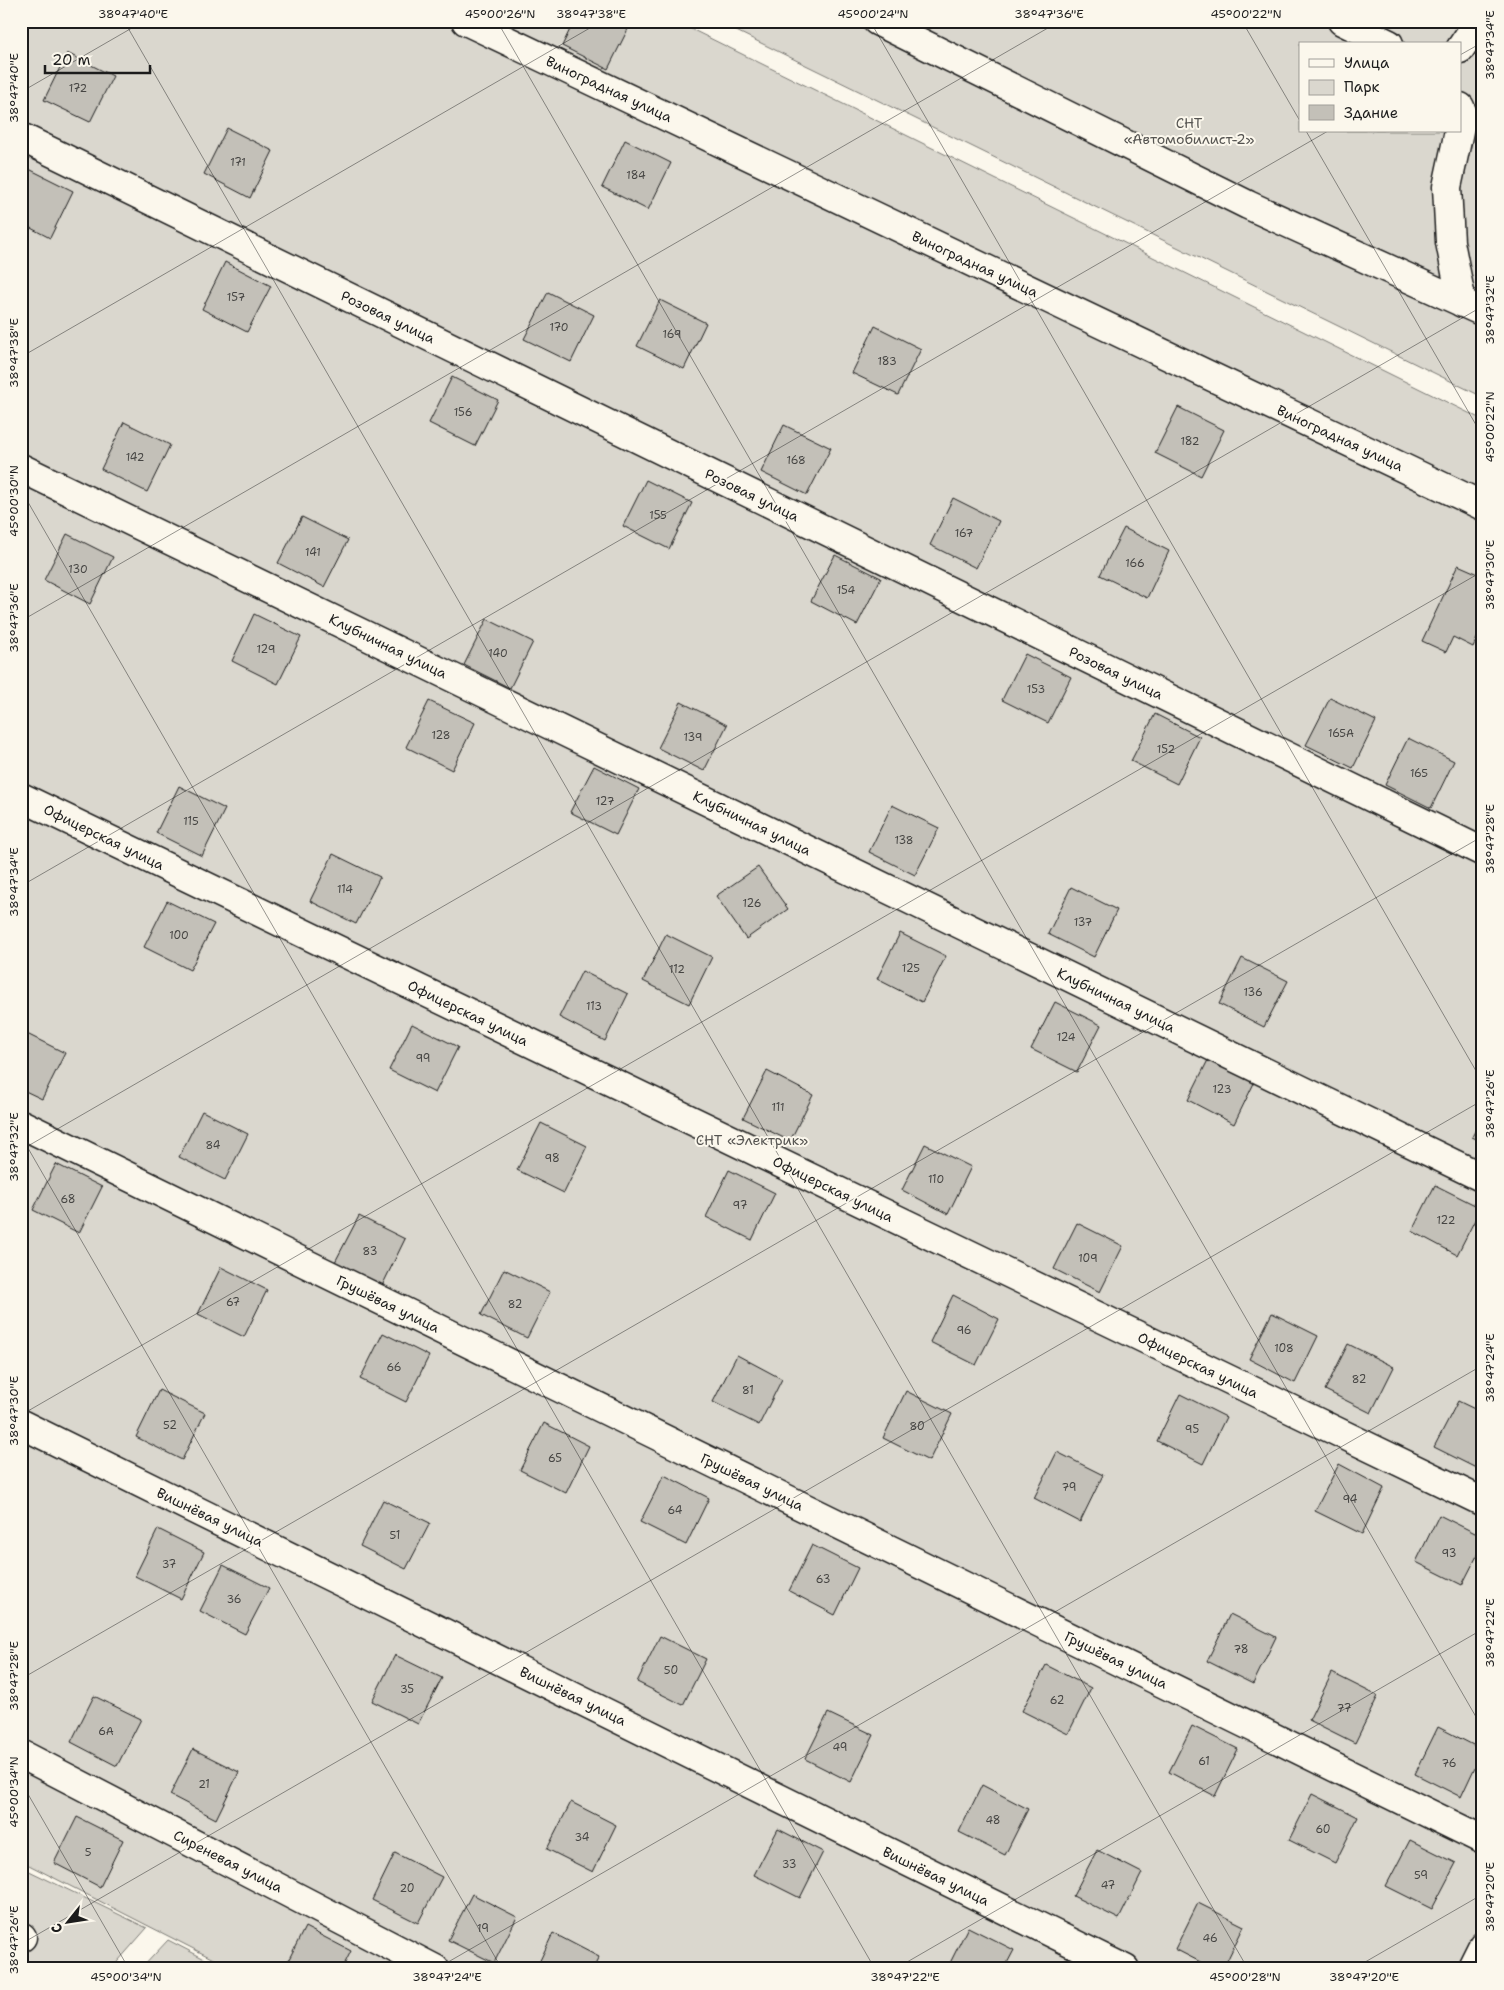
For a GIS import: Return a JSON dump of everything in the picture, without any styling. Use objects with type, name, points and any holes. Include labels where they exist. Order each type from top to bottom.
[{"type":"street","name":"Виноградная улица","points":[[466,21],[1483,506]]},
{"type":"street","points":[[877,21],[1248,205],[1472,308]]},
{"type":"street","points":[[1342,21],[1385,42]]},
{"type":"street","points":[[1462,46],[1479,21]]},
{"type":"street","points":[[1459,132],[1447,187],[1450,242],[1472,308]]},
{"type":"street","name":"Розовая улица","points":[[21,137],[1483,852]]},
{"type":"street","name":"Клубничная улица","points":[[21,468],[1483,1178]]},
{"type":"street","name":"Офицерская улица","points":[[21,797],[1483,1502]]},
{"type":"street","name":"Грушёвая улица","points":[[21,1124],[1483,1840]]},
{"type":"street","name":"Вишнёвая улица","points":[[21,1424],[1125,1969]]},
{"type":"street","name":"Сиреневая улица","points":[[21,1754],[435,1969]]},
{"type":"street","points":[[1471,1969],[1483,1945]]},
{"type":"green space","name":"СНТ «Электрик»","points":[[21,21],[675,21],[1483,420],[1483,1969],[233,1969],[21,1861]]},
{"type":"green space","name":"СНТ «Автомобилист-2»","points":[[716,21],[1483,21],[1483,397]]},
{"type":"green space","points":[[21,1867],[147,1928],[111,1969],[21,1969]]},
{"type":"green space","points":[[168,1940],[224,1969],[141,1969]]},
{"type":"building","points":[[574,21],[631,23],[608,69],[562,46]]},
{"type":"building","points":[[67,53],[113,76],[90,122],[44,100]]},
{"type":"building","points":[[227,128],[273,151],[250,198],[204,174]]},
{"type":"building","points":[[625,140],[671,163],[648,210],[602,187]]},
{"type":"building","points":[[27,168],[73,191],[50,238],[21,223],[21,180]]},
{"type":"building","points":[[225,262],[271,286],[247,332],[202,309]]},
{"type":"building","points":[[548,292],[594,315],[571,362],[524,339]]},
{"type":"building","points":[[660,300],[706,323],[684,369],[637,346]]},
{"type":"building","points":[[875,326],[921,349],[898,395],[852,373]]},
{"type":"building","points":[[452,377],[498,400],[475,446],[429,423]]},
{"type":"building","points":[[1178,407],[1224,430],[1201,476],[1155,453]]},
{"type":"building","points":[[124,422],[170,445],[147,492],[101,469]]},
{"type":"building","points":[[784,425],[831,448],[807,495],[761,472]]},
{"type":"building","points":[[646,480],[692,503],[669,549],[623,526]]},
{"type":"building","points":[[953,498],[999,521],[976,568],[930,545]]},
{"type":"building","points":[[302,517],[348,540],[324,587],[278,563]]},
{"type":"building","points":[[1124,528],[1169,551],[1147,598],[1100,575]]},
{"type":"building","points":[[67,534],[113,557],[90,604],[44,580]]},
{"type":"building","points":[[835,555],[881,578],[857,625],[811,601]]},
{"type":"building","points":[[1458,565],[1483,576],[1483,625],[1473,647],[1453,637],[1446,652],[1422,641]]},
{"type":"building","points":[[254,614],[301,637],[278,684],[232,661]]},
{"type":"building","points":[[487,619],[533,642],[510,688],[464,665]]},
{"type":"building","points":[[1025,654],[1071,677],[1048,723],[1002,700]]},
{"type":"building","points":[[1330,698],[1376,721],[1353,768],[1306,745]]},
{"type":"building","points":[[429,701],[475,723],[452,770],[406,747]]},
{"type":"building","points":[[681,702],[727,725],[704,771],[658,748]]},
{"type":"building","points":[[1155,714],[1200,737],[1177,784],[1131,761]]},
{"type":"building","points":[[1408,738],[1454,761],[1431,808],[1385,785]]},
{"type":"building","points":[[594,766],[639,789],[616,835],[570,812]]},
{"type":"building","points":[[179,786],[225,809],[202,856],[156,833]]},
{"type":"building","points":[[892,805],[939,828],[915,875],[869,852]]},
{"type":"building","points":[[333,854],[380,877],[356,924],[310,901]]},
{"type":"building","points":[[758,867],[788,909],[746,939],[716,896]]},
{"type":"building","points":[[1071,887],[1117,910],[1094,957],[1048,934]]},
{"type":"building","points":[[167,901],[214,924],[190,970],[144,947]]},
{"type":"building","points":[[900,933],[946,956],[922,1002],[877,979]]},
{"type":"building","points":[[666,934],[712,957],[689,1004],[643,981]]},
{"type":"building","points":[[1242,958],[1288,981],[1264,1027],[1219,1004]]},
{"type":"building","points":[[582,971],[628,994],[605,1041],[559,1017]]},
{"type":"building","points":[[1055,1002],[1101,1025],[1077,1072],[1031,1049]]},
{"type":"building","points":[[412,1024],[458,1047],[435,1093],[389,1070]]},
{"type":"building","points":[[21,1031],[65,1053],[42,1099],[21,1089]]},
{"type":"building","points":[[1211,1054],[1257,1077],[1234,1124],[1188,1100]]},
{"type":"building","points":[[767,1071],[813,1095],[790,1141],[743,1118]]},
{"type":"building","points":[[202,1111],[248,1134],[225,1180],[179,1157]]},
{"type":"building","points":[[1483,1115],[1483,1142],[1472,1137]]},
{"type":"building","points":[[541,1123],[587,1146],[564,1193],[517,1170]]},
{"type":"building","points":[[925,1144],[971,1167],[948,1214],[902,1190]]},
{"type":"building","points":[[56,1164],[102,1187],[79,1233],[33,1210]]},
{"type":"building","points":[[729,1170],[775,1193],[752,1240],[706,1217]]},
{"type":"building","points":[[1435,1185],[1481,1208],[1457,1255],[1412,1231]]},
{"type":"building","points":[[359,1216],[405,1239],[382,1286],[335,1262]]},
{"type":"building","points":[[1077,1223],[1123,1246],[1100,1292],[1054,1269]]},
{"type":"building","points":[[221,1267],[267,1290],[244,1337],[198,1314]]},
{"type":"building","points":[[504,1269],[550,1292],[527,1338],[481,1315]]},
{"type":"building","points":[[953,1295],[999,1319],[976,1365],[930,1342]]},
{"type":"building","points":[[1272,1313],[1318,1336],[1295,1383],[1249,1359]]},
{"type":"building","points":[[383,1333],[429,1356],[406,1402],[360,1379]]},
{"type":"building","points":[[1348,1344],[1394,1367],[1371,1413],[1325,1390]]},
{"type":"building","points":[[737,1355],[782,1379],[759,1425],[713,1402]]},
{"type":"building","points":[[159,1390],[205,1413],[182,1460],[136,1437]]},
{"type":"building","points":[[906,1391],[952,1414],[929,1461],[883,1438]]},
{"type":"building","points":[[1180,1394],[1226,1417],[1203,1464],[1157,1441]]},
{"type":"building","points":[[1458,1401],[1483,1413],[1483,1466],[1480,1470],[1434,1447]]},
{"type":"building","points":[[544,1423],[589,1446],[566,1493],[520,1470]]},
{"type":"building","points":[[1057,1452],[1103,1475],[1080,1522],[1034,1498]]},
{"type":"building","points":[[1339,1464],[1384,1488],[1362,1534],[1315,1511]]},
{"type":"building","points":[[664,1475],[709,1498],[686,1545],[640,1522]]},
{"type":"building","points":[[383,1500],[430,1523],[406,1569],[360,1546]]},
{"type":"building","points":[[1439,1515],[1483,1537],[1483,1544],[1462,1585],[1416,1562]]},
{"type":"building","points":[[158,1529],[204,1552],[181,1599],[135,1576]]},
{"type":"building","points":[[812,1545],[858,1568],[835,1615],[789,1591]]},
{"type":"building","points":[[223,1565],[269,1588],[245,1634],[200,1611]]},
{"type":"building","points":[[1230,1614],[1276,1637],[1253,1684],[1207,1661]]},
{"type":"building","points":[[660,1636],[706,1659],[683,1705],[637,1682]]},
{"type":"building","points":[[395,1655],[442,1678],[418,1724],[372,1701]]},
{"type":"building","points":[[1046,1665],[1091,1688],[1068,1734],[1022,1711]]},
{"type":"building","points":[[1332,1673],[1378,1696],[1355,1743],[1309,1720]]},
{"type":"building","points":[[94,1696],[141,1719],[117,1766],[71,1742]]},
{"type":"building","points":[[828,1713],[874,1735],[851,1782],[805,1759]]},
{"type":"building","points":[[1192,1726],[1238,1749],[1215,1796],[1169,1772]]},
{"type":"building","points":[[1438,1727],[1483,1750],[1461,1797],[1415,1774]]},
{"type":"building","points":[[193,1749],[239,1772],[216,1819],[170,1795]]},
{"type":"building","points":[[982,1785],[1028,1809],[1005,1855],[959,1832]]},
{"type":"building","points":[[1312,1794],[1358,1817],[1335,1863],[1289,1840]]},
{"type":"building","points":[[571,1802],[616,1825],[593,1872],[547,1849]]},
{"type":"building","points":[[77,1817],[123,1840],[100,1887],[54,1863]]},
{"type":"building","points":[[778,1829],[823,1852],[800,1898],[754,1875]]},
{"type":"building","points":[[1410,1840],[1456,1863],[1432,1909],[1386,1886]]},
{"type":"building","points":[[1097,1850],[1142,1873],[1119,1919],[1073,1896]]},
{"type":"building","points":[[395,1853],[442,1877],[418,1923],[372,1900]]},
{"type":"building","points":[[472,1894],[517,1917],[494,1963],[448,1940]]},
{"type":"building","points":[[1198,1903],[1244,1926],[1223,1969],[1214,1969],[1175,1949]]},
{"type":"building","points":[[305,1927],[351,1951],[342,1969],[284,1969]]},
{"type":"building","points":[[968,1927],[1014,1950],[1004,1969],[947,1969]]},
{"type":"building","points":[[553,1933],[599,1957],[593,1969],[536,1969]]}]
